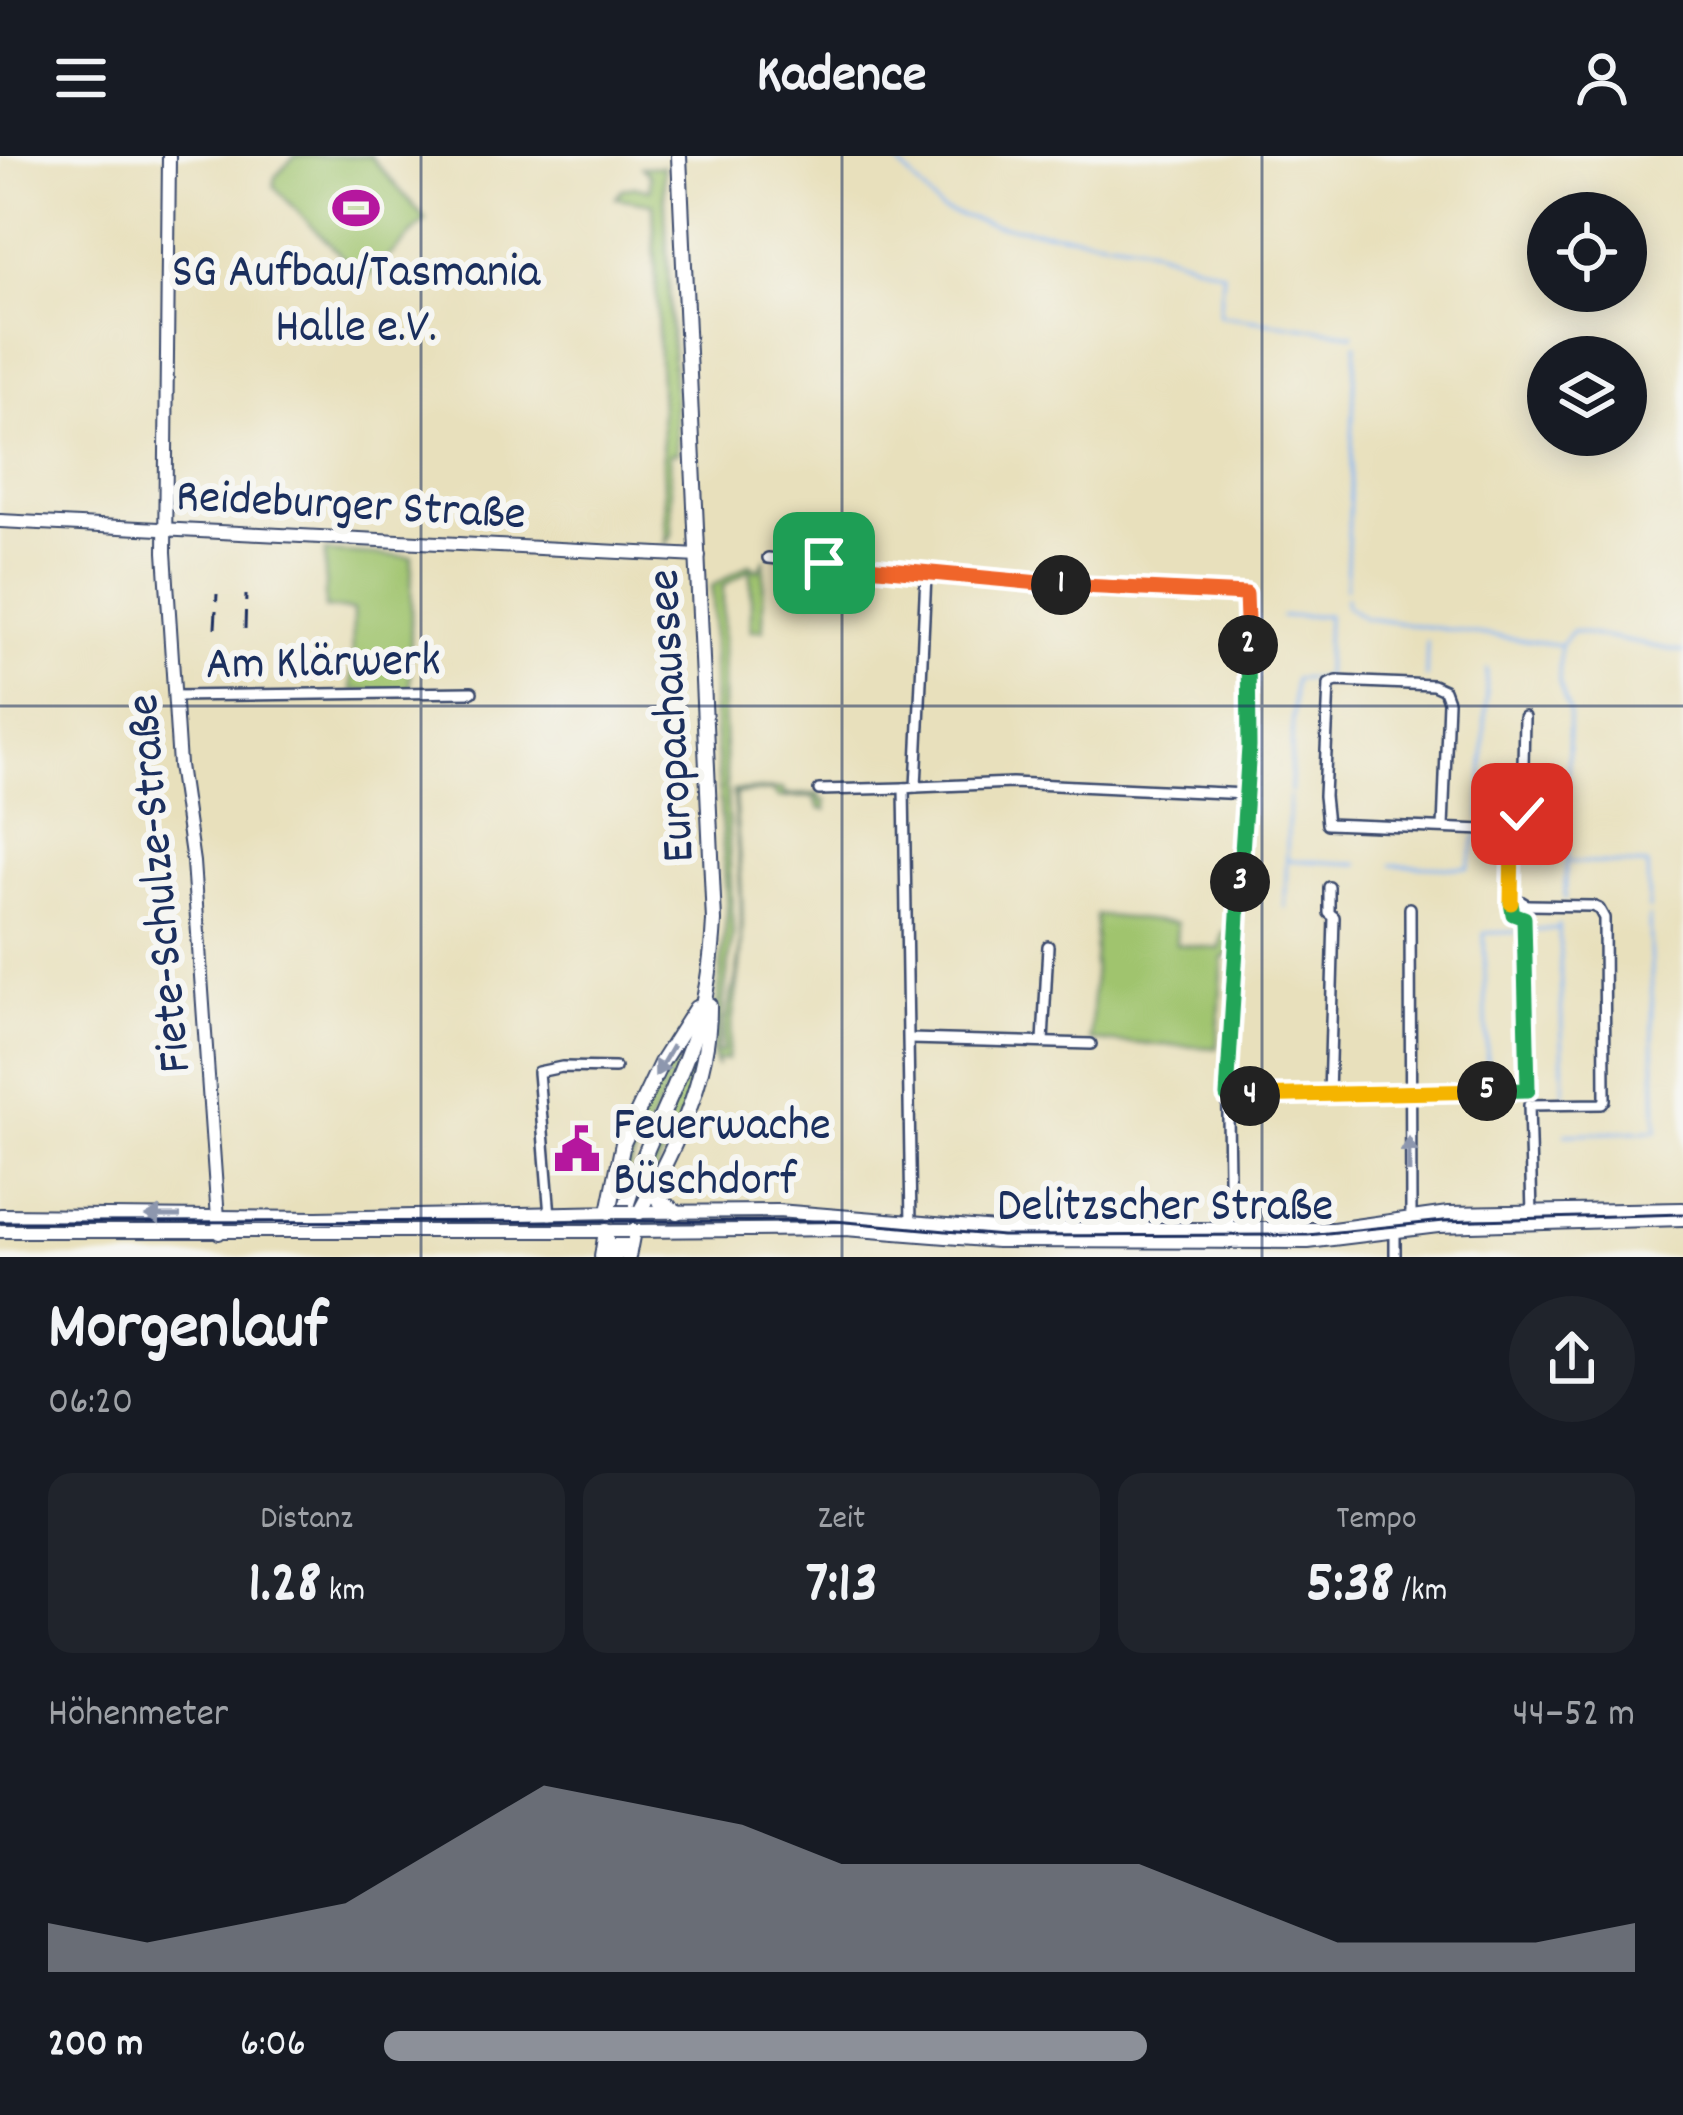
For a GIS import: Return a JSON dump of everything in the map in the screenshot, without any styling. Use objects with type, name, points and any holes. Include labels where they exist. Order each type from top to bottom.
[{"type":"main road","name":"Fiete-Schulze-Straße","points":[[169,156],[165,529],[174,696],[192,854],[219,1233]]},
{"type":"main road","name":"Europachaussee","points":[[615,1257],[632,1180],[688,1052],[708,981],[714,897],[679,156]]},
{"type":"main road","name":"Reideburger Straße","points":[[0,520],[699,556]]},
{"type":"main road","points":[[628,1257],[620,1231],[624,1212],[653,1187],[694,1092],[708,1033],[708,981]]},
{"type":"main road","points":[[602,1257],[620,1231],[624,1212],[623,1143],[708,981]]},
{"type":"main road","points":[[653,1187],[660,1201],[677,1213]]},
{"type":"main road","name":"Delitzscher Straße","points":[[0,1231],[845,1229],[1327,1242],[1411,1217],[1683,1209]]},
{"type":"main road","name":"Delitzscher Straße","points":[[0,1215],[778,1210],[910,1230]]},
{"type":"main road","name":"Delitzscher Straße","points":[[1395,1225],[1683,1219]]},
{"type":"street","points":[[768,558],[926,575],[1246,594],[1246,794],[1227,1096],[1230,1236]]},
{"type":"street","points":[[910,1230],[910,788],[926,575]]},
{"type":"street","points":[[1443,828],[1448,701],[1444,690],[1432,685],[1329,684],[1324,796],[1349,824],[1512,831]]},
{"type":"street","name":"Am Klärwerk","points":[[174,696],[472,692]]},
{"type":"street","points":[[1524,717],[1522,814],[1512,831],[1511,896],[1513,914],[1524,918]]},
{"type":"street","points":[[819,790],[1012,783],[1246,794]]},
{"type":"street","points":[[1329,887],[1329,913],[1334,916],[1329,1096]]},
{"type":"street","points":[[1511,896],[1527,905],[1592,906],[1603,914],[1605,1100],[1602,1104],[1529,1105]]},
{"type":"street","points":[[1527,905],[1532,1214]]},
{"type":"street","points":[[1411,908],[1411,1217]]},
{"type":"street","points":[[1043,1042],[1048,946]]},
{"type":"street","points":[[910,1039],[1090,1044]]},
{"type":"street","points":[[550,1215],[538,1072],[562,1067],[615,1068]]},
{"type":"street","points":[[1227,1096],[1528,1090]]},
{"type":"street","points":[[1395,1225],[1395,1257]]},
{"type":"street","points":[[979,1257],[980,1234]]},
{"type":"green space","name":"SG Aufbau/Tasmania Halle e.V.","points":[[295,156],[370,156],[426,220],[365,280],[274,187],[275,177]]},
{"type":"green space","points":[[663,166],[677,453],[670,454],[672,534],[666,544],[653,204],[616,198],[622,189],[634,186],[650,190],[650,176],[642,167]]},
{"type":"green space","points":[[325,552],[412,557],[410,691],[352,690],[353,610],[325,608]]},
{"type":"green space","points":[[764,561],[763,630],[751,630],[751,569],[723,586],[733,934],[716,1053],[722,1052],[740,951],[733,791],[783,789],[784,795],[820,794],[826,810],[820,809],[814,797],[778,798],[773,791],[735,794],[742,901],[741,952],[727,1060],[716,1060],[717,1067],[712,1053],[727,911],[714,711],[712,586],[750,564],[758,570]]},
{"type":"green space","points":[[1096,915],[1177,923],[1176,944],[1220,949],[1223,932],[1231,934],[1229,956],[1223,957],[1217,1048],[1091,1041]]},
{"type":"green space","points":[[707,1013],[689,1098],[643,1199],[634,1197]]},
{"type":"green space","points":[[694,1017],[672,1079],[637,1148],[617,1204],[627,1145]]},
{"type":"waterway","points":[[892,156],[941,210],[995,225],[1137,244],[1223,272],[1219,315],[1353,334]]},
{"type":"waterway","points":[[1346,588],[1356,344]]},
{"type":"waterway","points":[[1346,597],[1346,606],[1364,618],[1560,645],[1572,631],[1683,652]]},
{"type":"waterway","points":[[1281,617],[1327,615],[1325,678],[1294,679],[1290,792]]},
{"type":"waterway","points":[[1426,677],[1427,641]]},
{"type":"waterway","points":[[1560,647],[1559,682],[1569,712],[1567,862],[1647,865],[1649,909]]},
{"type":"waterway","points":[[1481,820],[1487,670]]},
{"type":"waterway","points":[[1285,907],[1289,798]]},
{"type":"waterway","points":[[1392,865],[1468,868],[1478,833]]},
{"type":"waterway","points":[[1289,860],[1358,864]]},
{"type":"waterway","points":[[1565,899],[1566,864]]},
{"type":"waterway","points":[[1565,1134],[1657,1131],[1649,917]]},
{"type":"waterway","points":[[1559,925],[1564,1100]]},
{"type":"waterway","points":[[1532,931],[1559,928]]},
{"type":"waterway","points":[[1487,1060],[1484,933],[1516,932]]},
{"type":"tram line","points":[[0,1222],[835,1221],[1002,1236],[1308,1235],[1444,1221],[1683,1214]]},
{"type":"railway","points":[[215,628],[217,594]]},
{"type":"railway","points":[[245,629],[246,595]]},
{"type":"place","name":"SG Aufbau/Tasmania Halle e.V.","points":[[356,208]]},
{"type":"place","name":"Feuerwache Büschdorf","points":[[577,1149]]},
{"type":"route","points":[[824,563],[1000,581],[1246,594],[1249,747],[1227,1096],[1528,1090],[1524,918],[1511,910],[1512,831],[1522,814]]}]
